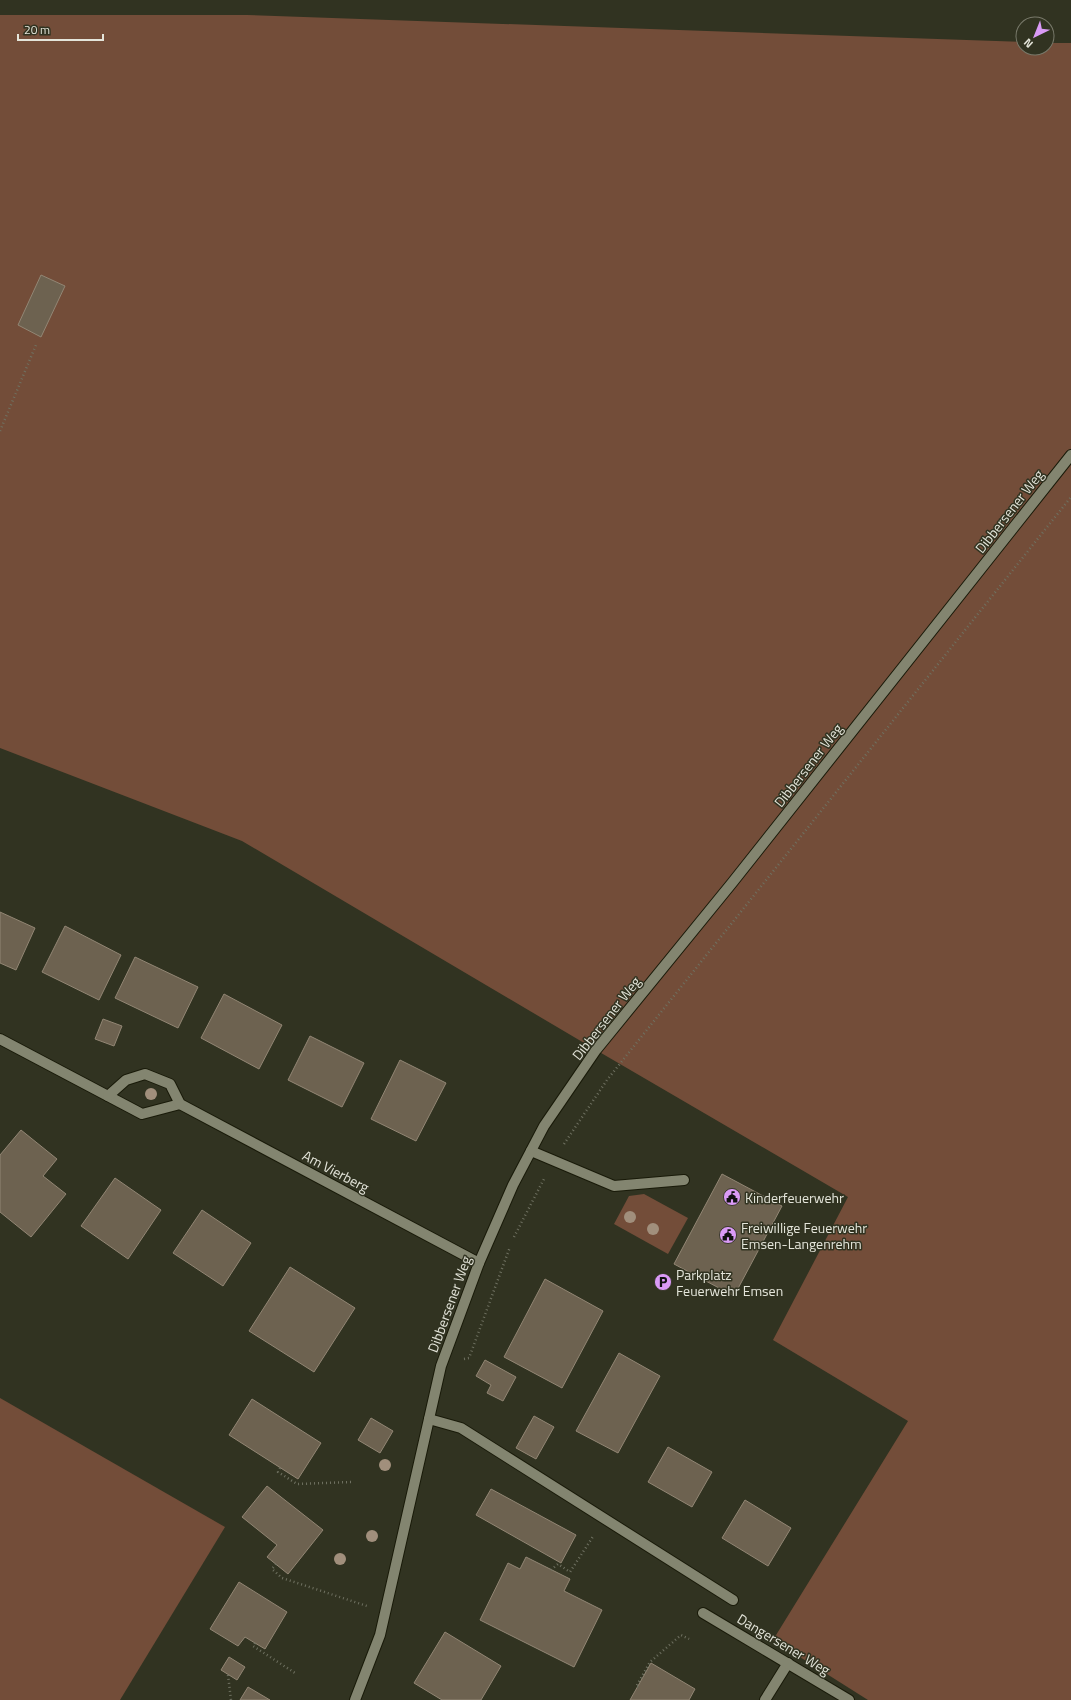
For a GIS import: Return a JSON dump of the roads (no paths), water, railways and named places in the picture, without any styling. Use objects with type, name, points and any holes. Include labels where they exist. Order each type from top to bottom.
[{"type":"street","name":"Dibbersener Weg","points":[[355,1700],[380,1635],[441,1366],[479,1263],[513,1185],[544,1126],[596,1050],[732,883],[1071,455]]},
{"type":"street","points":[[0,1039],[142,1114],[180,1104],[170,1084],[145,1074],[126,1080],[108,1096]]},
{"type":"street","name":"Am Vierberg","points":[[180,1104],[479,1263]]},
{"type":"street","points":[[531,1151],[554,1159],[614,1186],[684,1180]]},
{"type":"street","points":[[429,1419],[461,1428],[733,1600]]},
{"type":"street","name":"Dangersener Weg","points":[[703,1613],[849,1700]]},
{"type":"street","points":[[765,1700],[788,1663]]},
{"type":"place","name":"Kinderfeuerwehr","points":[[732,1197]]},
{"type":"place","name":"Freiwillige Feuerwehr Emsen-Langenrehm","points":[[728,1235]]},
{"type":"place","name":"Parkplatz Feuerwehr Emsen","points":[[663,1282]]}]
